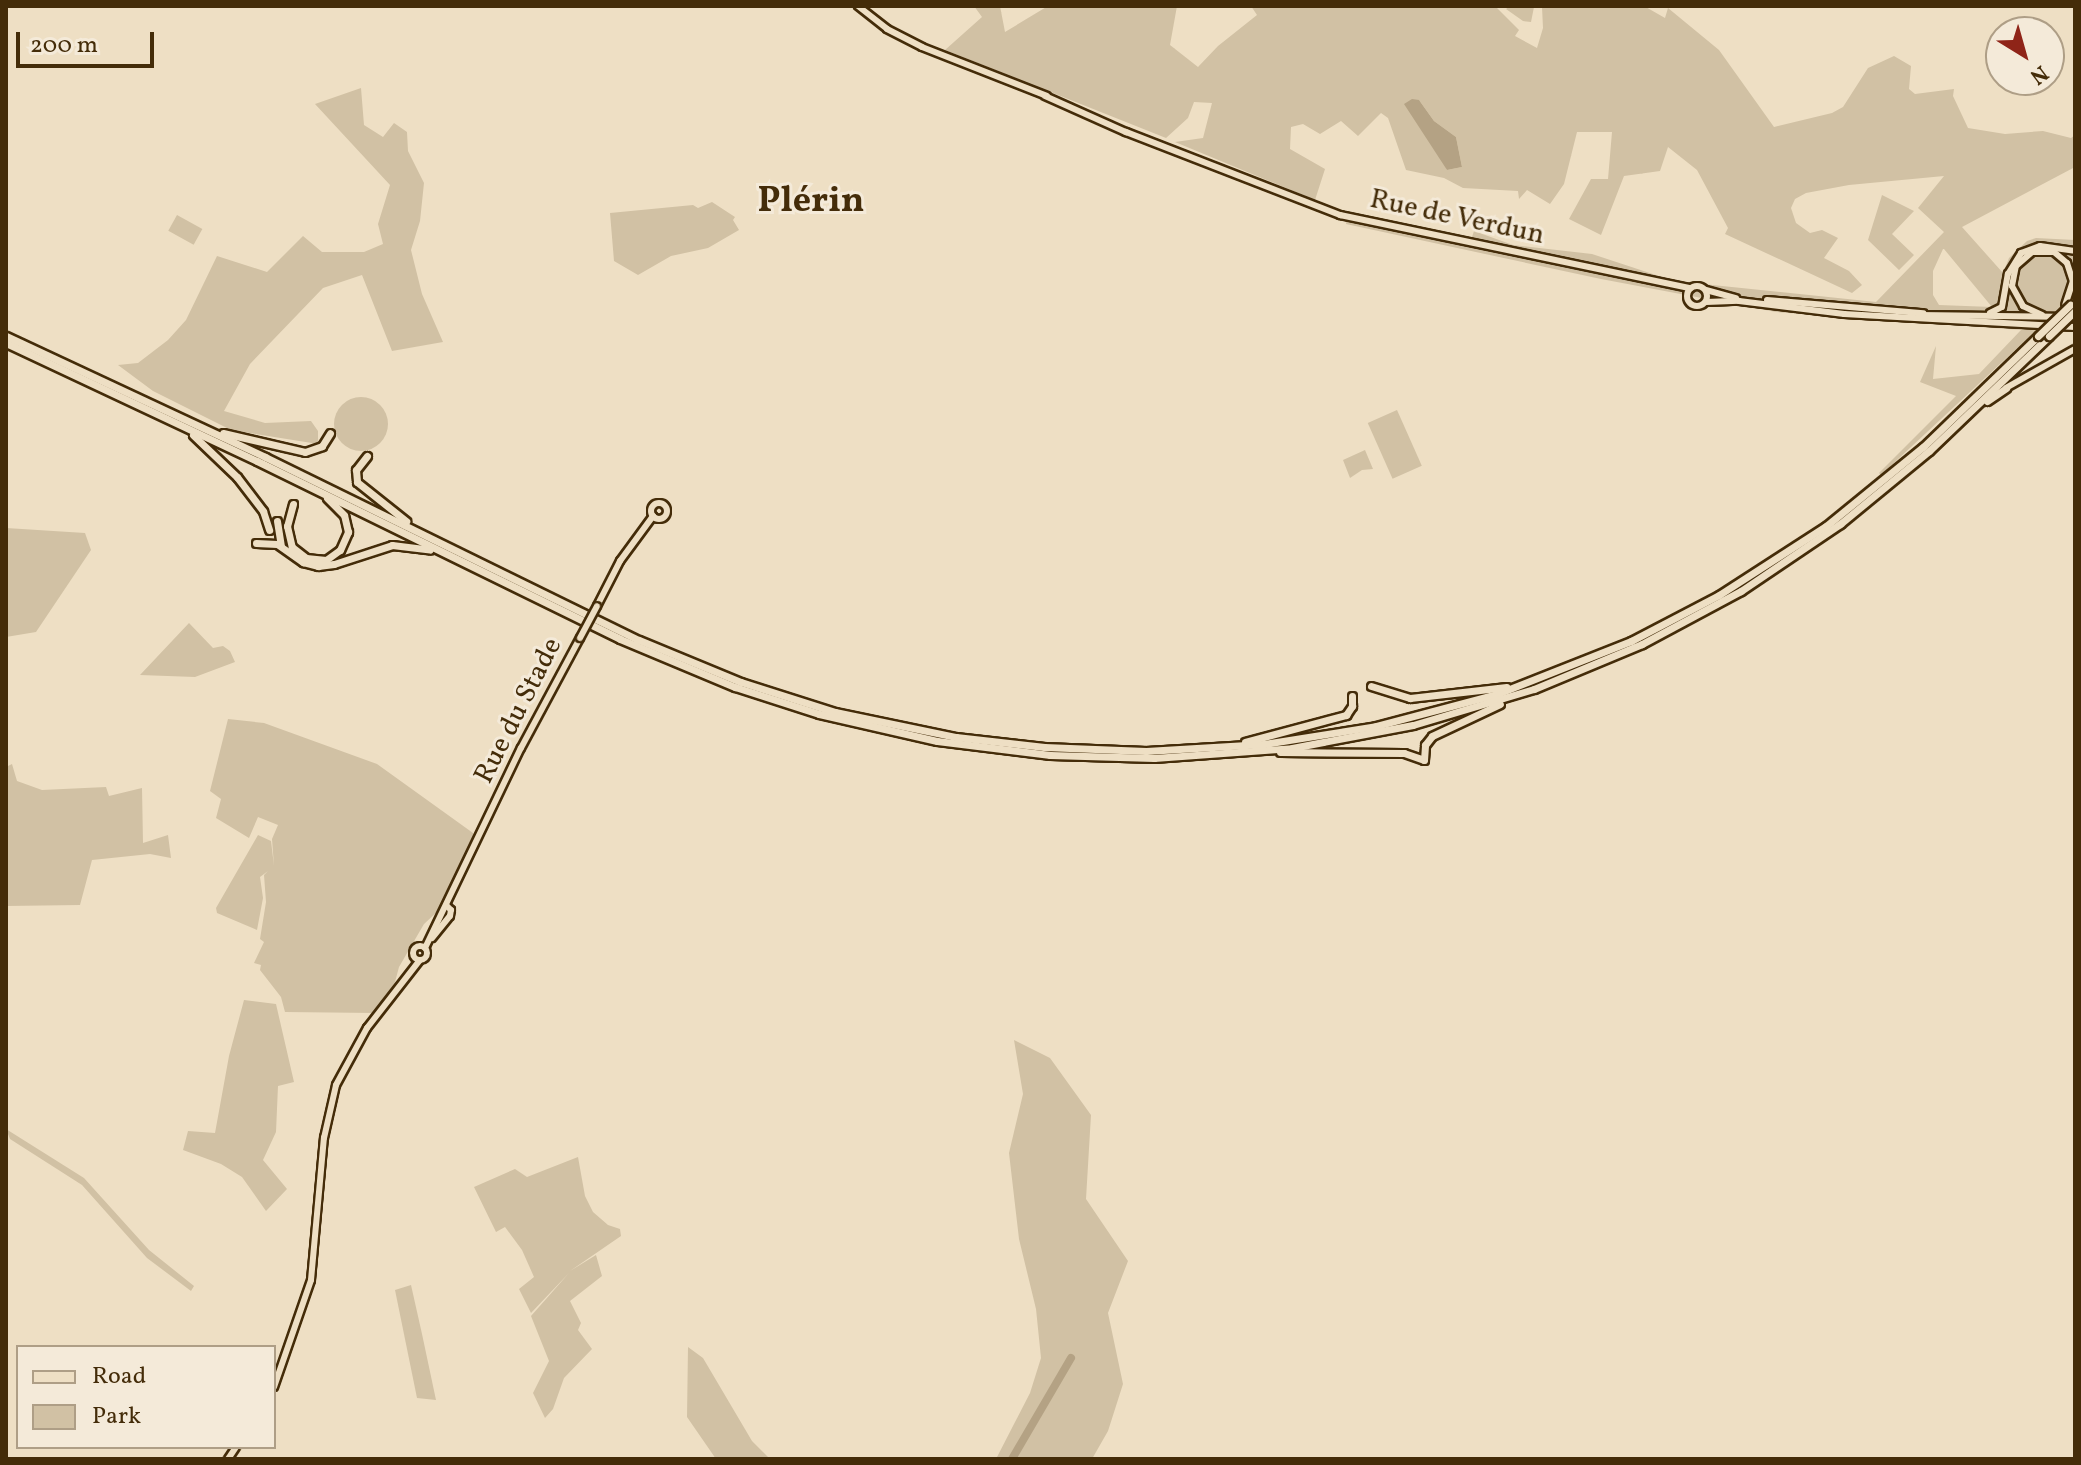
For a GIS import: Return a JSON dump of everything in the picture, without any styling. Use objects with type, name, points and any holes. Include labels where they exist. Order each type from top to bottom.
[{"type":"highway","points":[[6,343],[420,533],[639,640],[720,674],[835,712],[921,731],[1019,745],[1116,751],[1225,747],[1376,726],[1520,686],[1593,658],[1681,616],[1806,540],[1898,468],[2038,336],[2053,318],[2071,305]]},
{"type":"highway","points":[[1261,751],[1404,753],[1424,760],[1425,745],[1432,736],[1642,644],[1766,575],[1870,501],[2049,336],[2071,305]]},
{"type":"highway","points":[[6,336],[150,407]]},
{"type":"highway","points":[[1977,405],[2006,388]]},
{"type":"highway","points":[[186,424],[305,452],[322,446],[330,433]]},
{"type":"highway","points":[[186,424],[462,562],[695,672],[776,701],[870,728],[976,747],[1066,756],[1177,757],[1261,751],[1344,740],[1413,725],[1534,689]]},
{"type":"highway","points":[[186,424],[237,477],[263,511],[269,530]]},
{"type":"highway","points":[[367,456],[356,470],[357,482],[420,533]]},
{"type":"highway","points":[[293,504],[287,526],[292,547],[313,561],[332,557],[344,545],[347,526],[340,510],[320,491]]},
{"type":"highway","points":[[277,521],[281,546]]},
{"type":"highway","points":[[256,543],[281,546],[303,562],[318,566],[400,544],[418,546],[462,562]]},
{"type":"highway","points":[[1371,686],[1410,698],[1520,686]]},
{"type":"highway","points":[[1225,747],[1339,718],[1350,711],[1352,696]]},
{"type":"main road","name":"Rue de Verdun","points":[[858,6],[887,29],[922,47],[1127,131],[1359,220],[1690,288]]},
{"type":"main road","points":[[1978,315],[2002,307],[2008,274],[2021,253],[2040,246],[2075,251]]},
{"type":"main road","points":[[2053,318],[2023,306],[2013,291],[2013,271],[2025,256],[2049,251],[2067,263],[2073,281],[2071,305]]},
{"type":"main road","name":"Rue de Verdun","points":[[1662,283],[1686,297]]},
{"type":"main road","points":[[2075,317],[1923,313],[1734,298],[1699,286],[1690,288],[1686,297],[1694,306],[1706,302],[1739,301],[1885,317],[2075,327]]},
{"type":"main road","points":[[1706,290],[1706,302]]},
{"type":"main road","points":[[1885,317],[1923,313]]},
{"type":"main road","points":[[2006,388],[2075,349]]},
{"type":"main road","name":"Rue du Stade","points":[[422,947],[449,908],[521,748],[620,561],[653,516]]},
{"type":"main road","points":[[429,941],[449,908]]},
{"type":"main road","name":"Rue du Stade","points":[[417,958],[414,950],[429,941],[433,931]]},
{"type":"main road","name":"Rue du Stade","points":[[276,1381],[311,1280],[324,1138],[341,1075],[367,1028],[417,958],[427,955],[422,947]]},
{"type":"green space","points":[[974,6],[1000,6],[1005,32],[1048,6],[1177,6],[1170,45],[1198,67],[1218,46],[1257,15],[1251,6],[1495,6],[1519,30],[1515,36],[1537,48],[1543,28],[1542,7],[1534,7],[1531,22],[1523,21],[1506,9],[1510,6],[1644,6],[1665,18],[1668,8],[1719,50],[1774,127],[1832,113],[1843,107],[1868,68],[1894,56],[1911,66],[1909,89],[1915,94],[1954,89],[1953,96],[1968,128],[2005,134],[2043,131],[2071,138],[2075,135],[2075,167],[1962,227],[2003,273],[2009,258],[2027,241],[2036,238],[2075,240],[2075,294],[1881,475],[1879,473],[1956,396],[1920,382],[1936,346],[1933,379],[1979,374],[2021,330],[1776,312],[1601,279],[1346,224],[1348,211],[1472,237],[1474,231],[1513,245],[1592,254],[1674,281],[1876,302],[1944,232],[1918,208],[1944,176],[1849,185],[1806,193],[1795,199],[1791,208],[1796,223],[1810,233],[1822,230],[1838,238],[1824,258],[1849,271],[1862,285],[1852,293],[1725,234],[1728,228],[1697,170],[1668,147],[1660,171],[1624,176],[1601,235],[1569,219],[1591,179],[1608,179],[1612,132],[1577,132],[1564,184],[1550,204],[1527,190],[1519,199],[1518,191],[1463,188],[1444,178],[1406,170],[1388,118],[1381,113],[1358,136],[1341,121],[1320,134],[1303,124],[1291,127],[1290,149],[1325,169],[1315,200],[1175,142],[1203,138],[1212,103],[1194,102],[1188,118],[1166,138],[945,50],[982,17]],"holes":[[[1419,100],[1434,121],[1456,137],[1462,167],[1447,170]],[[1944,249],[1992,307],[1939,305],[1933,295],[1933,271]]]},
{"type":"green space","points":[[361,88],[364,125],[383,137],[394,123],[407,132],[408,151],[424,183],[420,221],[411,250],[422,294],[443,342],[392,351],[362,275],[323,288],[250,364],[224,411],[265,423],[311,421],[318,431],[318,444],[231,430],[153,391],[118,365],[138,363],[168,340],[186,320],[217,256],[267,272],[303,236],[322,252],[364,252],[383,244],[378,224],[390,185],[315,104]]},
{"type":"green space","points":[[1882,195],[1914,211],[1892,234],[1914,255],[1899,270],[1868,240]]},
{"type":"green space","points":[[712,202],[735,217],[733,220],[739,230],[708,248],[671,256],[638,275],[614,261],[610,213],[693,205],[698,208]]},
{"type":"green space","points":[[177,215],[202,229],[194,245],[168,231]]},
{"type":"green space","points":[[361,397],[380,405],[388,424],[380,443],[361,451],[342,443],[334,424],[342,405]]},
{"type":"green space","points":[[1397,410],[1422,466],[1393,479],[1368,423]]},
{"type":"green space","points":[[1365,450],[1373,469],[1362,470],[1350,478],[1343,460]]},
{"type":"green space","points":[[6,528],[85,533],[91,550],[36,632],[6,637]]},
{"type":"green space","points":[[189,623],[213,648],[223,646],[230,651],[235,662],[195,677],[140,675]]},
{"type":"green space","points":[[228,719],[264,723],[377,764],[473,833],[476,841],[438,911],[424,924],[399,967],[395,982],[375,1013],[285,1012],[281,997],[260,970],[261,965],[254,963],[264,942],[260,939],[266,902],[264,875],[268,871],[260,877],[263,898],[257,930],[217,913],[216,908],[258,835],[271,841],[274,866],[272,839],[278,825],[258,817],[249,838],[216,818],[221,799],[210,791]]},
{"type":"green space","points":[[12,764],[17,781],[42,790],[106,787],[109,796],[142,788],[143,843],[168,835],[171,858],[150,854],[92,860],[80,905],[6,906],[6,767]]},
{"type":"green space","points":[[244,1000],[276,1004],[294,1082],[278,1086],[276,1132],[263,1160],[287,1189],[266,1211],[242,1177],[221,1164],[183,1150],[188,1131],[215,1133],[229,1056]]},
{"type":"green space","points":[[1014,1040],[1050,1058],[1091,1115],[1086,1199],[1128,1261],[1108,1313],[1123,1384],[1108,1431],[1092,1459],[996,1459],[1030,1393],[1041,1358],[1036,1309],[1019,1239],[1009,1153],[1023,1094]]},
{"type":"green space","points":[[6,1129],[84,1178],[149,1250],[194,1286],[191,1291],[147,1258],[82,1185],[10,1139]]},
{"type":"green space","points":[[578,1157],[585,1196],[593,1212],[608,1225],[620,1229],[621,1236],[570,1271],[596,1255],[602,1276],[570,1301],[581,1323],[578,1330],[592,1349],[564,1378],[553,1409],[545,1418],[533,1393],[549,1361],[531,1316],[569,1273],[531,1313],[519,1289],[534,1277],[522,1250],[505,1227],[496,1232],[474,1187],[515,1169],[527,1177]]},
{"type":"green space","points":[[411,1285],[436,1400],[417,1398],[395,1290]]},
{"type":"green space","points":[[688,1347],[703,1358],[752,1441],[770,1459],[716,1459],[687,1417]]},
{"type":"shaded area","points":[[1412,99],[1419,100],[1434,121],[1456,137],[1462,167],[1447,170],[1404,104]]},
{"type":"waterway","points":[[1012,1459],[1071,1358]]},
{"type":"district","name":"Plérin","points":[[811,203]]}]
